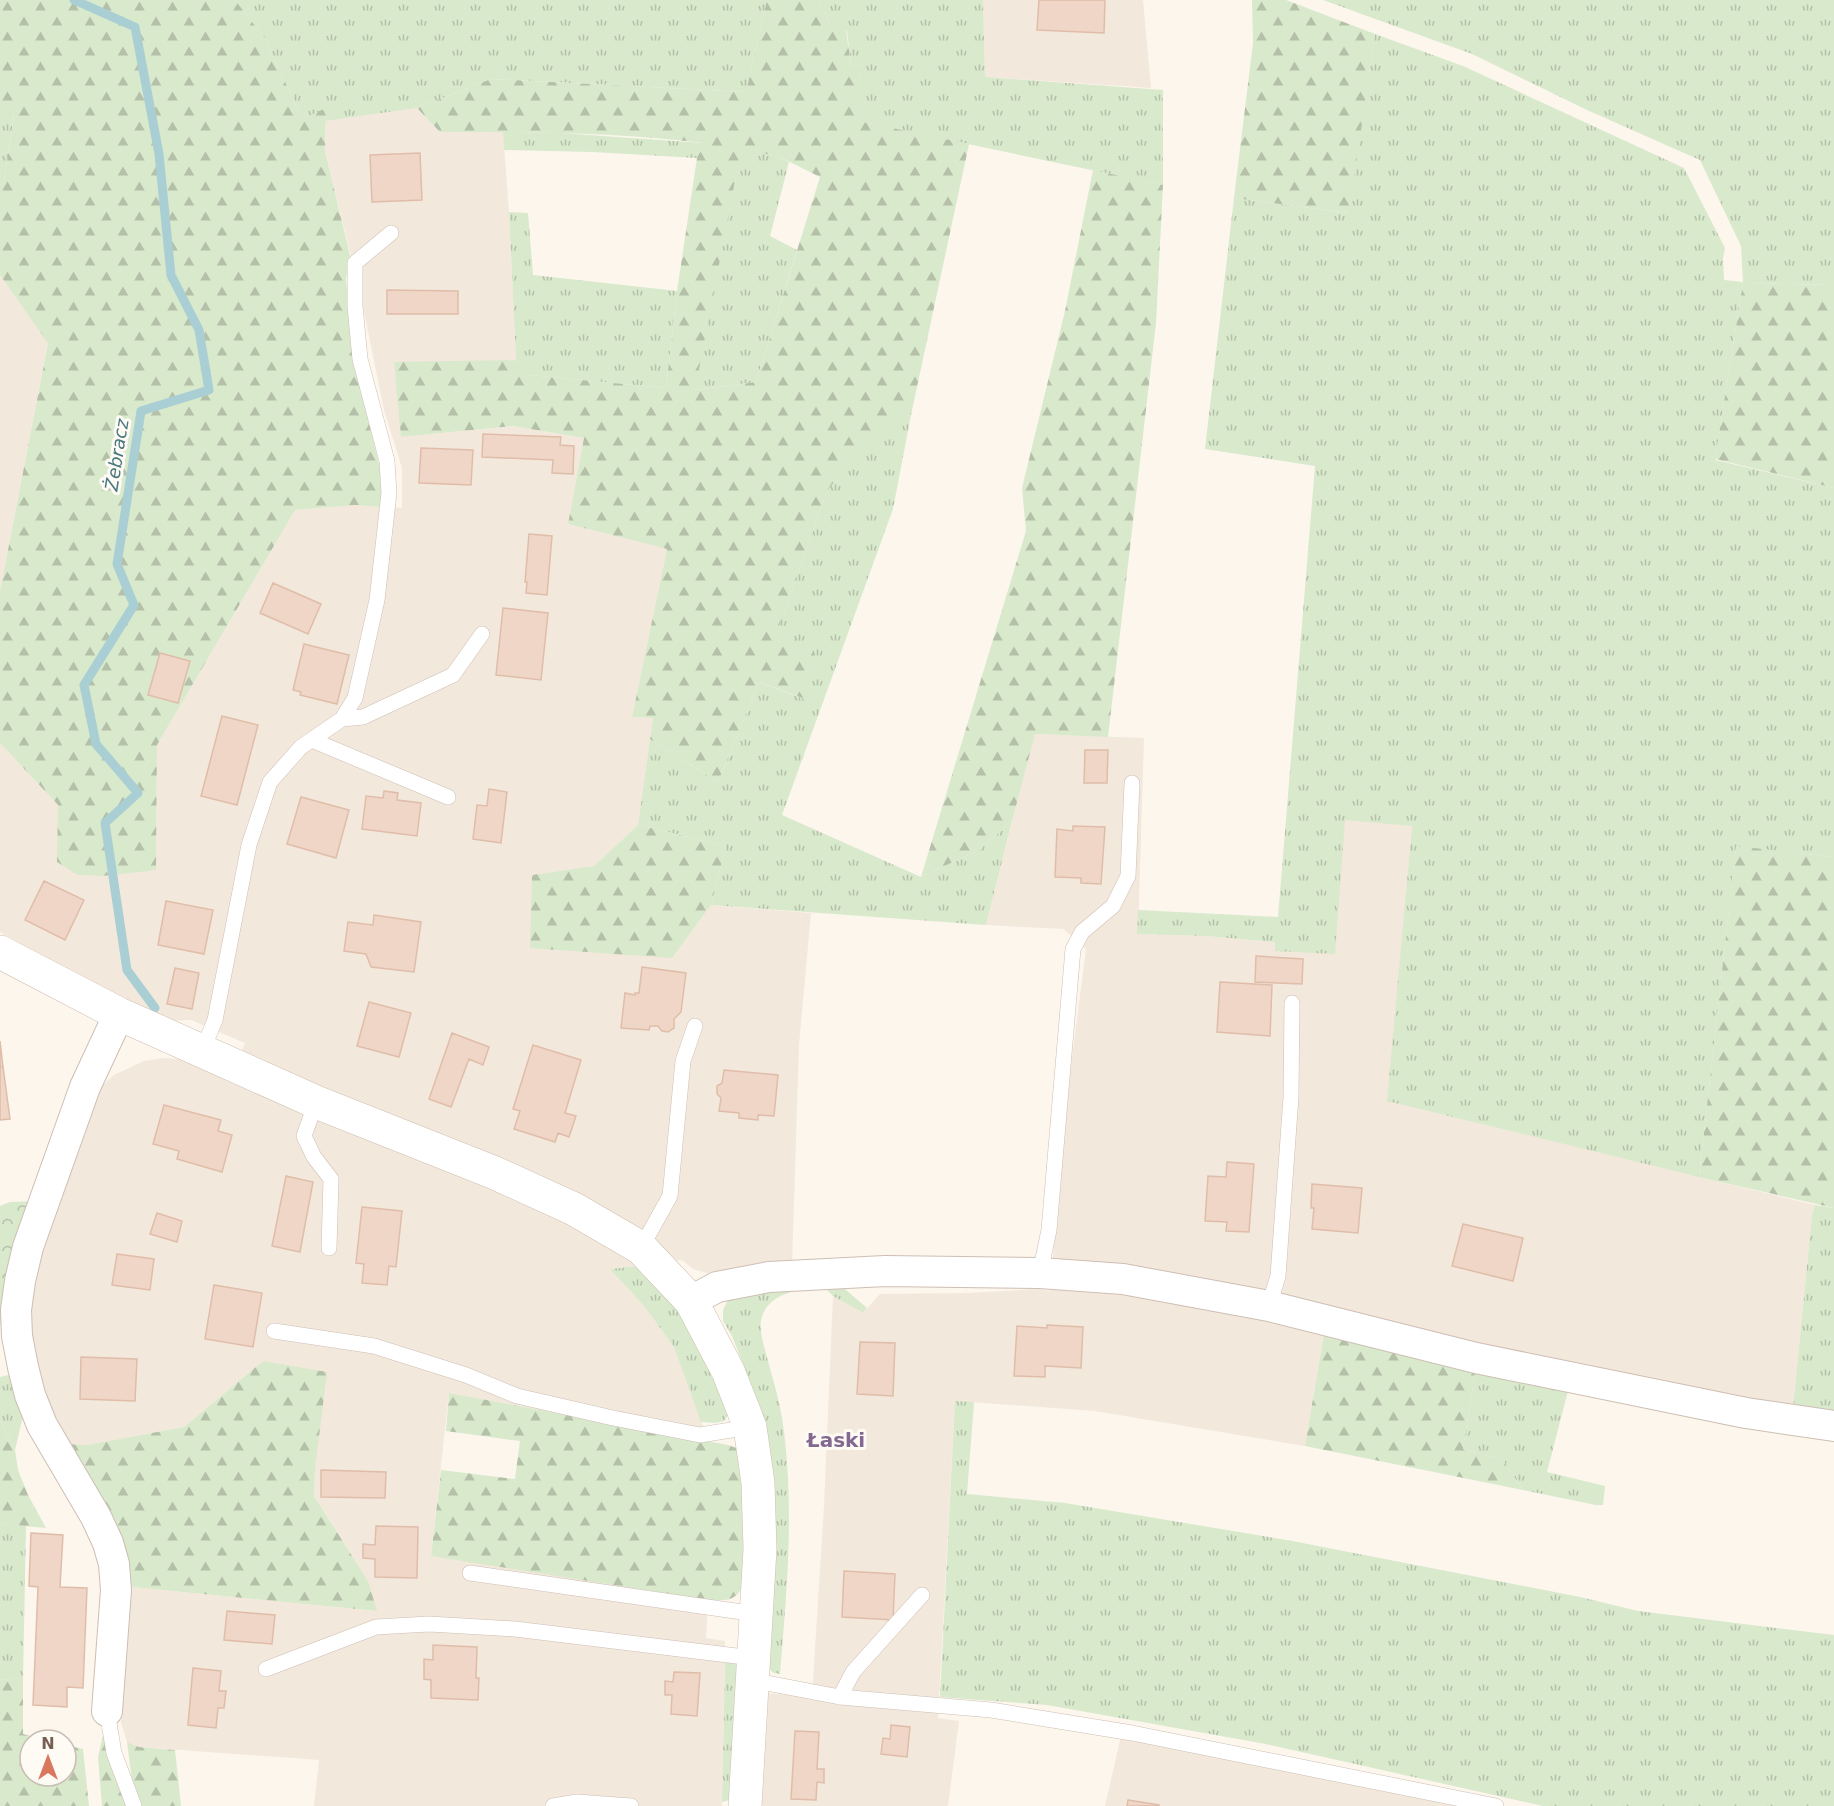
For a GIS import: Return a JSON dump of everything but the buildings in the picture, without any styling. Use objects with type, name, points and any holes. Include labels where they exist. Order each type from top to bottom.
[{"type":"street","points":[[0,952],[119,1014],[316,1102],[495,1173],[574,1209],[641,1248],[691,1301],[728,1371],[750,1427],[758,1483],[760,1550],[745,1806]]},
{"type":"street","points":[[107,1711],[116,1590],[114,1564],[108,1543],[96,1517],[42,1425],[30,1395],[22,1367],[16,1310],[20,1281],[31,1238],[86,1087],[119,1014]]},
{"type":"street","points":[[691,1301],[717,1287],[769,1278],[885,1271],[1040,1273],[1123,1279],[1269,1306],[1476,1358],[1746,1413],[1834,1426]]},
{"type":"lane","points":[[202,1051],[215,1020],[249,845],[270,782],[301,747],[342,719],[355,698],[377,600],[389,493],[387,461],[360,359],[355,306],[355,263],[391,233]]},
{"type":"lane","points":[[342,719],[363,717],[453,675],[482,634]]},
{"type":"lane","points":[[312,740],[448,797]]},
{"type":"lane","points":[[1040,1273],[1049,1230],[1073,949],[1082,932],[1113,906],[1128,876],[1132,783]]},
{"type":"lane","points":[[1269,1306],[1278,1276],[1292,1097],[1292,1003]]},
{"type":"lane","points":[[641,1248],[670,1196],[683,1061],[695,1026]]},
{"type":"lane","points":[[316,1102],[304,1136],[314,1157],[331,1179],[329,1248]]},
{"type":"lane","points":[[274,1331],[374,1346],[466,1375],[517,1396],[613,1418],[700,1435],[750,1427]]},
{"type":"lane","points":[[470,1573],[756,1614]]},
{"type":"lane","points":[[840,1697],[853,1672],[922,1595]]},
{"type":"lane","points":[[266,1669],[376,1628],[429,1624],[515,1629],[752,1669],[840,1697],[991,1710],[1073,1723],[1155,1737],[1496,1806]]},
{"type":"lane","points":[[107,1711],[114,1754],[134,1806]]},
{"type":"lane","points":[[553,1806],[576,1802],[631,1806]]},
{"type":"shaded area","points":[[983,0],[1143,0],[1151,88],[985,77]]},
{"type":"shaded area","points":[[417,108],[440,132],[503,132],[516,360],[394,363],[402,437],[513,426],[584,438],[568,524],[667,549],[632,717],[653,718],[638,825],[594,866],[533,875],[672,958],[711,905],[811,913],[799,1045],[792,1264],[710,1274],[693,1269],[682,1260],[610,1269],[644,1306],[674,1347],[709,1442],[449,1393],[431,1555],[708,1600],[706,1638],[725,1641],[722,1806],[314,1806],[319,1760],[139,1747],[127,1742],[121,1722],[132,1587],[376,1611],[368,1581],[314,1496],[315,1469],[263,1361],[184,1427],[87,1445],[65,1444],[38,1391],[27,1332],[40,1236],[100,1088],[114,1075],[144,1061],[163,1058],[198,1060],[230,1076],[245,1043],[191,1020],[168,1021],[0,932],[0,743],[58,805],[78,875],[103,876],[156,869],[157,745],[295,510],[355,505],[402,508],[402,468],[384,410],[360,292],[325,151],[326,121]]},
{"type":"shaded area","points":[[0,275],[48,342],[0,591]]},
{"type":"shaded area","points":[[1034,734],[1144,738],[1138,934],[1206,936],[1276,942],[1275,950],[1345,819],[1412,826],[1388,1101],[1815,1205],[1812,1215],[1793,1408],[1628,1378],[1328,1307],[1305,1446],[1095,1411],[955,1401],[938,1718],[959,1721],[948,1806],[760,1806],[767,1693],[812,1697],[824,1506],[833,1296],[863,1313],[880,1294],[1038,1289],[1050,1291],[1067,1097],[1086,949],[1063,929],[986,925]]},
{"type":"shaded area","points":[[1121,1736],[1465,1806],[1105,1806]]},
{"type":"green space","points":[[0,0],[235,0],[266,40],[302,119],[326,108],[325,151],[350,255],[346,279],[354,362],[380,468],[382,507],[355,505],[295,510],[157,745],[156,870],[103,876],[78,875],[57,862],[58,805],[0,743],[0,591],[48,343],[0,275],[0,185],[4,182],[14,115],[0,111]]},
{"type":"green space","points":[[235,0],[767,0],[746,92],[491,79],[417,108],[326,121],[326,109],[302,119],[266,40]]},
{"type":"green space","points":[[767,0],[819,0],[833,31],[846,30],[851,65],[861,66],[859,121],[969,144],[911,415],[884,421],[827,491],[779,627],[815,655],[805,699],[759,682],[718,782],[650,739],[653,718],[632,717],[667,549],[568,524],[584,438],[513,426],[401,437],[394,362],[516,360],[529,375],[666,388],[677,291],[697,158],[703,143],[605,135],[440,132],[417,108],[491,79],[746,92]],"holes":[[[741,149],[778,156],[820,177],[756,382],[695,390]]]},
{"type":"green space","points":[[819,0],[983,0],[985,77],[1163,90],[1163,185],[858,121],[861,66],[851,65],[847,31],[833,31]]},
{"type":"green space","points":[[1252,0],[1286,0],[1375,34],[1349,213],[1234,198],[1253,43]]},
{"type":"green space","points":[[1323,0],[1834,0],[1834,285],[1743,283],[1715,460],[1834,488],[1834,857],[1736,847],[1699,1177],[1387,1101],[1412,826],[1345,820],[1335,954],[1275,951],[1275,942],[1206,936],[1137,934],[1138,910],[1278,917],[1315,466],[1205,449],[1234,198],[1348,213],[1375,34],[1463,66],[1684,168],[1725,248],[1724,280],[1743,282],[1741,246],[1700,160],[1587,110],[1472,54]]},
{"type":"green space","points":[[0,111],[14,114],[4,182],[0,185]]},
{"type":"green space","points":[[503,132],[560,133],[703,143],[697,158],[504,150]]},
{"type":"green space","points":[[741,148],[778,156],[789,162],[770,236],[797,250],[756,382],[694,390]]},
{"type":"green space","points":[[1093,170],[1163,185],[1156,323],[1108,737],[1035,734],[1012,821],[979,850],[921,877],[1026,531],[1022,488],[1065,311]]},
{"type":"green space","points":[[509,212],[528,213],[533,275],[677,291],[666,388],[529,375],[516,360]]},
{"type":"green space","points":[[1743,283],[1834,285],[1834,488],[1715,459]]},
{"type":"green space","points":[[911,415],[893,509],[782,815],[921,877],[979,850],[1012,821],[986,925],[711,905],[726,846],[638,825],[650,739],[718,782],[759,682],[804,699],[779,627],[827,491],[884,420]]},
{"type":"green space","points":[[638,825],[726,846],[711,905],[672,958],[530,948],[532,875],[594,866]]},
{"type":"green space","points":[[1736,846],[1834,857],[1834,1208],[1699,1177]]},
{"type":"green space","points":[[38,1201],[10,1322],[0,1325],[0,1206],[10,1202]]},
{"type":"green space","points":[[1815,1205],[1834,1208],[1834,1414],[1793,1408],[1812,1215]]},
{"type":"green space","points":[[637,1266],[672,1302],[697,1340],[729,1413],[724,1421],[701,1422],[674,1347],[644,1306],[610,1269]]},
{"type":"green space","points":[[838,1283],[867,1308],[863,1313],[833,1296],[825,1288],[816,1288],[796,1291],[778,1298],[770,1303],[761,1320],[763,1341],[782,1418],[788,1482],[789,1546],[780,1674],[770,1670],[762,1412],[732,1336],[723,1321],[723,1310],[728,1300],[738,1292]]},
{"type":"green space","points":[[1325,1327],[1476,1367],[1463,1449],[1503,1460],[1523,1490],[1305,1446]]},
{"type":"green space","points":[[263,1361],[327,1372],[315,1469],[314,1496],[368,1581],[377,1611],[132,1587],[122,1547],[65,1444],[87,1445],[184,1427]]},
{"type":"green space","points":[[1476,1367],[1569,1387],[1547,1472],[1605,1486],[1603,1505],[1523,1490],[1503,1460],[1463,1449]]},
{"type":"green space","points":[[13,1374],[23,1416],[15,1450],[0,1420],[0,1377]]},
{"type":"green space","points":[[449,1393],[728,1445],[739,1449],[745,1482],[743,1586],[740,1591],[732,1598],[708,1600],[431,1556],[441,1470],[515,1479],[520,1441],[446,1431]]},
{"type":"green space","points":[[955,1401],[974,1402],[967,1494],[1065,1503],[1287,1540],[1580,1597],[1638,1611],[1834,1635],[1834,1806],[1543,1806],[1266,1744],[1047,1705],[940,1697]]},
{"type":"green space","points":[[0,1420],[15,1450],[18,1470],[28,1495],[46,1528],[0,1524]]},
{"type":"green space","points":[[0,1524],[26,1526],[23,1678],[0,1680]]},
{"type":"green space","points":[[725,1660],[740,1661],[729,1800],[722,1802]]},
{"type":"green space","points":[[23,1678],[23,1728],[18,1728],[18,1788],[78,1788],[78,1748],[83,1749],[89,1806],[0,1806],[0,1680]]},
{"type":"green space","points":[[103,1735],[129,1806],[102,1806],[98,1757]]},
{"type":"green space","points":[[127,1742],[139,1747],[175,1750],[181,1806],[140,1806],[133,1788]]},
{"type":"waterway","name":"Żebracz","points":[[74,0],[135,27],[159,154],[171,275],[199,330],[209,390],[141,411],[117,564],[134,605],[84,685],[96,744],[138,793],[105,823],[127,970],[155,1008]]},
{"type":"district","name":"Łaski","points":[[836,1440]]}]
